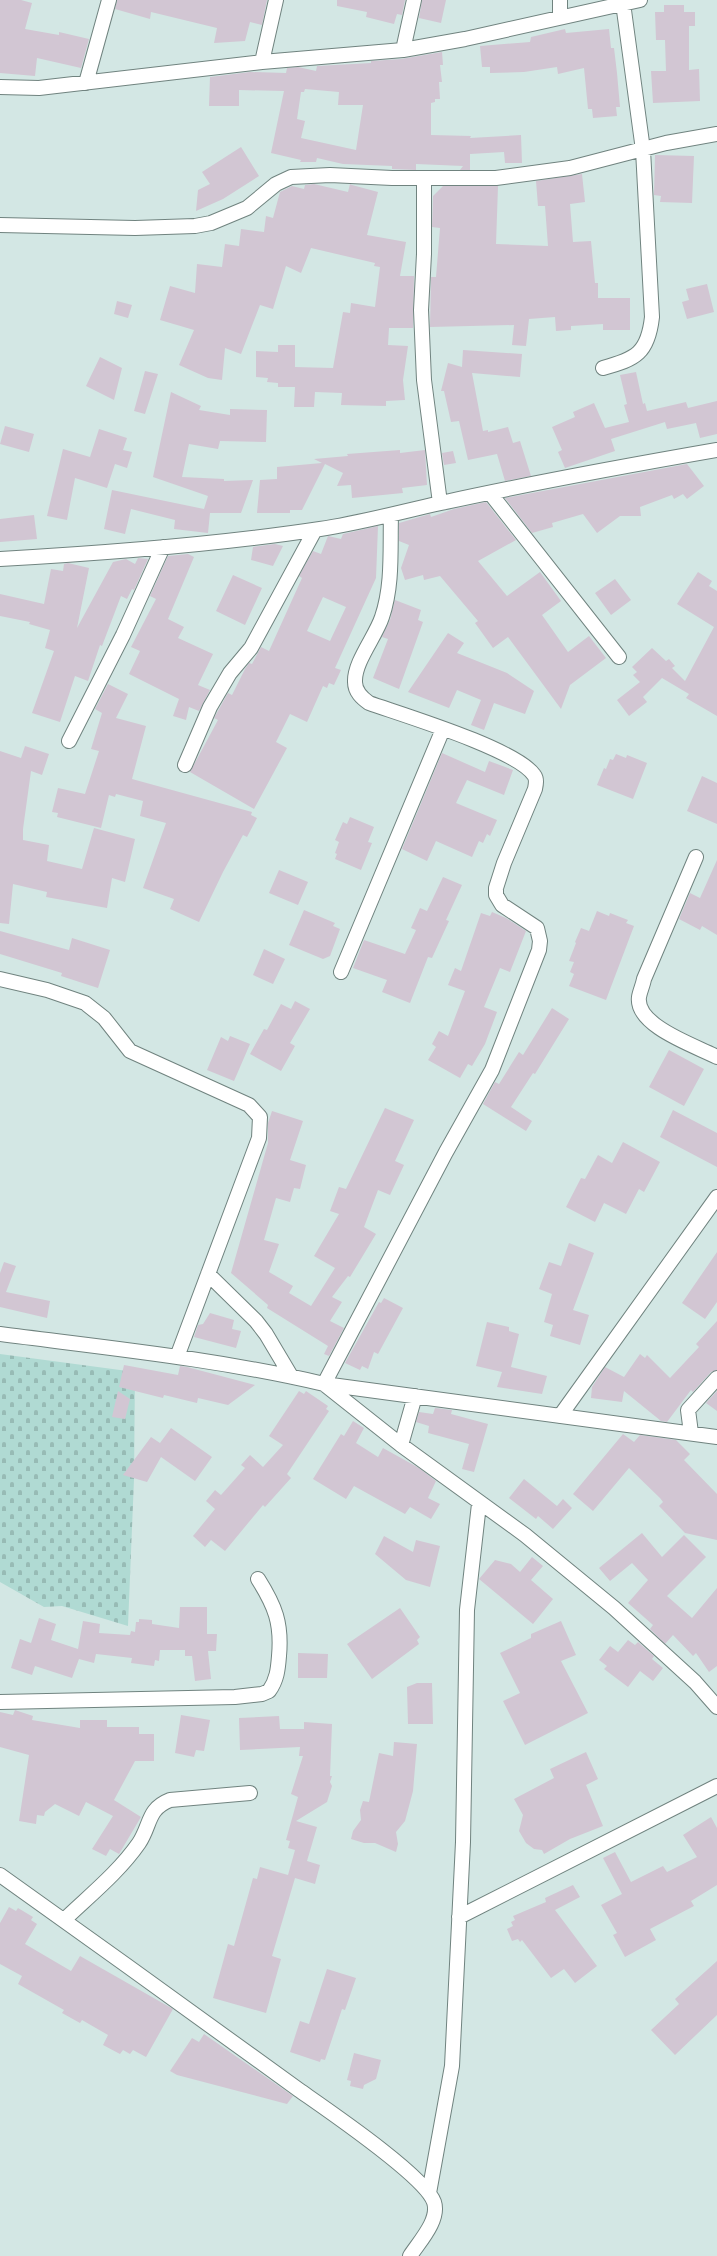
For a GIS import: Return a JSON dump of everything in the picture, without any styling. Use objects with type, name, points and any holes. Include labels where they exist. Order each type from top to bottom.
[{"type":"street","points":[[86,83],[109,0]]},
{"type":"street","points":[[262,62],[276,0]]},
{"type":"street","points":[[403,50],[414,0]]},
{"type":"street","points":[[560,0],[560,16]]},
{"type":"street","points":[[0,87],[39,88],[262,62],[403,50],[465,39],[560,16],[640,0]]},
{"type":"street","points":[[603,368],[634,358],[646,344],[651,331],[652,317],[643,150],[623,3]]},
{"type":"street","points":[[0,225],[135,228],[195,226],[211,223],[247,208],[276,184],[291,177],[330,175],[424,178],[496,178],[570,168],[717,134]]},
{"type":"street","points":[[424,178],[424,254],[421,310],[424,380],[440,503]]},
{"type":"street","points":[[0,559],[163,548],[264,538],[391,516],[440,503],[717,450]]},
{"type":"street","points":[[490,493],[619,656]]},
{"type":"street","points":[[324,1384],[446,1152],[492,1070],[539,950],[540,941],[536,928],[502,906],[496,895],[496,888],[504,863],[529,806],[536,785],[535,777],[529,769],[510,756],[443,729],[369,703],[360,696],[356,689],[354,681],[356,671],[374,638],[386,605],[388,592],[391,516]]},
{"type":"street","points":[[185,765],[210,708],[230,673],[251,648],[315,530]]},
{"type":"street","points":[[69,741],[123,635],[163,548]]},
{"type":"street","points":[[341,972],[443,729]]},
{"type":"street","points":[[696,857],[644,979],[638,998],[642,1012],[654,1024],[717,1057]]},
{"type":"street","points":[[0,979],[47,990],[85,1003],[98,1012],[130,1052],[249,1106],[257,1112],[261,1123],[258,1138],[177,1357]]},
{"type":"street","points":[[560,1416],[717,1197]]},
{"type":"street","points":[[208,1274],[256,1321],[266,1334],[291,1376]]},
{"type":"street","points":[[0,1334],[177,1357],[291,1376],[324,1384],[717,1437]]},
{"type":"street","points":[[691,1433],[688,1410],[717,1378]]},
{"type":"street","points":[[324,1384],[479,1504],[525,1535],[614,1608],[695,1682],[717,1708]]},
{"type":"street","points":[[401,1445],[415,1396]]},
{"type":"street","points":[[429,2193],[452,2066],[463,1842],[467,1610],[479,1504]]},
{"type":"street","points":[[0,1702],[240,1697],[262,1694],[269,1691],[278,1673],[280,1636],[278,1618],[271,1599],[258,1579]]},
{"type":"street","points":[[459,1917],[717,1786]]},
{"type":"street","points":[[64,1920],[129,1855],[145,1831],[154,1810],[161,1804],[170,1800],[250,1794]]},
{"type":"street","points":[[0,1875],[330,2112],[416,2178],[429,2193],[434,2203],[434,2216],[410,2256]]},
{"type":"green space","points":[[0,1354],[135,1372],[134,1479],[128,1626],[62,1606],[44,1607],[0,1582]]},
{"type":"building","points":[[0,0],[21,0],[32,3],[25,29],[59,35],[59,32],[89,39],[81,68],[37,58],[35,76],[0,73]]},
{"type":"building","points":[[117,0],[267,0],[262,25],[250,22],[245,41],[214,43],[217,28],[151,12],[150,19],[115,9]]},
{"type":"building","points":[[337,0],[405,0],[402,15],[397,14],[394,24],[366,17],[367,12],[337,6]]},
{"type":"building","points":[[422,0],[446,0],[441,23],[419,18]]},
{"type":"building","points":[[664,5],[684,5],[684,12],[695,12],[695,26],[689,26],[689,70],[699,69],[700,101],[653,103],[651,71],[666,71],[665,40],[656,40],[655,12],[664,12]]},
{"type":"building","points":[[565,29],[566,33],[609,29],[611,48],[614,48],[617,73],[620,107],[616,107],[617,116],[593,118],[592,109],[588,109],[584,68],[558,74],[557,67],[524,72],[490,73],[490,67],[482,67],[480,46],[530,42],[531,37]]},
{"type":"building","points":[[442,52],[443,65],[440,65],[442,82],[439,82],[440,99],[435,99],[435,102],[431,103],[431,135],[471,136],[470,138],[521,135],[522,163],[505,163],[504,152],[470,154],[470,170],[460,170],[463,166],[416,164],[416,170],[392,169],[392,166],[343,164],[317,158],[316,162],[300,162],[301,160],[271,153],[284,91],[239,90],[239,106],[209,106],[210,77],[250,72],[286,73],[287,68],[298,67],[316,71],[317,66],[371,63],[371,61],[401,59]],"holes":[[[305,89],[339,92],[338,105],[363,105],[356,150],[301,138],[305,121],[297,119],[301,92],[304,92]]]},
{"type":"building","points":[[241,147],[259,176],[223,199],[196,211],[198,190],[210,184],[202,172]]},
{"type":"building","points":[[655,155],[694,156],[692,203],[660,202],[661,196],[654,195]]},
{"type":"building","points":[[582,174],[585,202],[570,204],[573,242],[591,241],[595,283],[598,283],[598,298],[630,298],[630,330],[603,330],[603,324],[571,326],[571,330],[556,331],[555,317],[529,319],[526,346],[512,345],[514,325],[430,327],[431,277],[436,277],[440,228],[432,227],[433,196],[443,186],[498,186],[496,244],[548,246],[545,206],[538,206],[536,181]]},
{"type":"building","points":[[314,184],[348,192],[350,184],[378,192],[367,235],[406,242],[400,276],[414,276],[413,328],[389,328],[388,345],[408,346],[403,380],[405,400],[386,401],[386,406],[341,405],[342,393],[315,392],[314,407],[294,407],[295,387],[278,387],[278,383],[267,382],[268,378],[256,377],[256,351],[278,352],[278,345],[295,345],[295,367],[333,368],[343,312],[350,313],[351,303],[375,307],[380,267],[374,266],[375,263],[311,248],[301,273],[286,266],[273,309],[260,305],[241,354],[225,348],[222,380],[208,378],[179,365],[194,330],[160,320],[170,286],[195,293],[197,264],[222,267],[225,244],[239,246],[241,229],[264,232],[266,216],[273,218],[280,192],[292,186],[304,189],[305,185]]},
{"type":"building","points":[[707,284],[714,312],[687,319],[682,302],[689,300],[686,289]]},
{"type":"building","points":[[117,301],[132,305],[128,318],[114,314]]},
{"type":"building","points":[[463,350],[522,354],[520,377],[472,373],[483,431],[488,430],[488,432],[508,427],[513,443],[520,441],[531,476],[505,481],[497,454],[468,460],[459,421],[451,422],[444,391],[441,391],[448,363],[462,367]]},
{"type":"building","points":[[100,357],[122,368],[114,400],[86,386]]},
{"type":"building","points":[[145,371],[158,374],[145,414],[134,411]]},
{"type":"building","points":[[636,372],[643,404],[645,403],[647,411],[686,402],[688,408],[717,401],[717,434],[700,438],[696,423],[667,429],[665,422],[611,439],[615,451],[565,468],[558,452],[562,450],[552,427],[575,417],[573,412],[594,403],[605,428],[629,422],[624,405],[627,404],[620,375]]},
{"type":"building","points":[[171,392],[201,406],[199,410],[230,415],[230,409],[267,410],[266,442],[220,441],[218,449],[189,444],[182,477],[224,479],[224,481],[253,480],[241,513],[210,513],[208,533],[174,529],[175,520],[131,509],[125,534],[104,529],[112,490],[204,509],[208,496],[153,477]]},
{"type":"building","points":[[5,426],[34,434],[29,452],[0,444]]},
{"type":"building","points":[[99,429],[127,438],[123,450],[132,452],[127,468],[115,464],[107,488],[75,478],[67,520],[47,516],[63,449],[90,457]]},
{"type":"building","points":[[400,450],[400,453],[425,450],[427,485],[402,488],[403,493],[352,498],[351,485],[337,486],[343,473],[325,464],[302,510],[290,510],[290,513],[257,513],[260,480],[277,479],[277,467],[322,463],[314,459],[348,456],[347,454]]},
{"type":"building","points":[[453,451],[456,463],[444,465],[442,453]]},
{"type":"building","points":[[687,464],[704,486],[687,499],[683,494],[674,499],[672,495],[640,507],[641,516],[620,516],[597,533],[583,514],[552,523],[553,527],[532,533],[505,498]]},
{"type":"building","points":[[486,502],[516,540],[478,561],[507,596],[540,572],[561,601],[542,615],[568,652],[589,636],[606,658],[570,685],[561,709],[508,637],[493,648],[475,623],[478,621],[440,576],[424,580],[423,575],[405,580],[401,568],[409,545],[399,541],[399,523],[430,514],[431,517],[454,509]]},
{"type":"building","points":[[34,515],[37,539],[0,542],[0,519]]},
{"type":"building","points":[[378,526],[376,578],[335,668],[341,670],[334,685],[329,683],[327,688],[323,686],[307,722],[290,714],[276,742],[287,748],[254,809],[190,772],[218,720],[214,718],[228,693],[232,695],[245,669],[249,663],[252,664],[261,647],[269,651],[302,578],[299,576],[313,551],[321,554],[328,536],[341,539],[343,534]],"holes":[[[323,597],[346,607],[330,641],[307,631]]]},
{"type":"building","points":[[275,544],[283,546],[273,566],[251,560],[253,547]]},
{"type":"building","points":[[188,554],[194,557],[168,619],[184,627],[178,638],[213,654],[198,685],[210,690],[199,711],[189,707],[186,720],[173,716],[179,699],[129,674],[140,651],[131,647],[156,599],[150,596],[168,556]]},
{"type":"building","points":[[138,558],[148,559],[134,590],[132,589],[127,599],[121,596],[102,646],[100,645],[88,681],[75,676],[60,722],[32,713],[54,651],[45,648],[50,630],[29,624],[30,622],[0,616],[0,594],[44,604],[51,569],[63,571],[64,564],[68,563],[89,568],[77,628],[113,562],[126,559],[135,564]]},
{"type":"building","points":[[698,572],[712,581],[709,586],[717,591],[717,716],[686,698],[689,694],[662,678],[643,697],[647,702],[629,716],[617,700],[640,682],[633,675],[637,672],[632,667],[652,648],[666,661],[669,659],[675,666],[672,668],[685,681],[714,627],[677,604]]},
{"type":"building","points":[[233,575],[262,588],[245,625],[216,611]]},
{"type":"building","points":[[615,579],[631,600],[611,615],[595,593]]},
{"type":"building","points":[[395,600],[421,610],[418,620],[423,622],[399,689],[373,678],[388,639],[382,637],[390,620]]},
{"type":"building","points":[[448,633],[464,643],[457,653],[507,673],[534,691],[525,714],[494,703],[484,730],[471,725],[481,700],[457,690],[449,708],[408,692]]},
{"type":"building","points":[[108,684],[128,694],[116,718],[146,726],[132,779],[252,812],[251,815],[257,818],[247,837],[243,835],[199,922],[170,909],[174,899],[143,888],[166,823],[140,816],[143,801],[116,794],[115,797],[109,795],[101,828],[57,817],[58,813],[52,812],[58,788],[85,794],[99,751],[91,749],[102,713],[95,709]]},
{"type":"building","points":[[25,746],[49,754],[42,775],[31,771],[23,829],[23,840],[49,845],[47,861],[82,869],[94,828],[135,839],[125,882],[112,878],[107,908],[46,897],[47,892],[13,884],[9,924],[0,923],[0,751],[21,758]]},
{"type":"building","points":[[442,753],[485,772],[489,761],[513,770],[504,795],[467,780],[456,803],[497,820],[490,836],[487,834],[483,843],[479,841],[472,857],[436,841],[427,861],[402,849]]},
{"type":"building","points":[[616,754],[626,758],[627,755],[647,763],[633,799],[597,785],[604,768],[606,769],[610,759],[613,760]]},
{"type":"building","points":[[702,776],[717,783],[717,824],[687,811]]},
{"type":"building","points":[[350,817],[374,827],[368,842],[372,843],[361,870],[335,859],[337,854],[335,853],[339,842],[335,840],[343,822],[347,824]]},
{"type":"building","points":[[717,860],[717,935],[702,926],[700,930],[679,919],[690,893],[700,898]]},
{"type":"building","points":[[279,870],[308,882],[298,905],[269,893]]},
{"type":"building","points":[[443,877],[462,885],[446,920],[449,921],[432,958],[428,957],[410,1003],[382,992],[387,980],[353,968],[364,940],[405,954],[416,930],[411,928],[420,908],[427,911]]},
{"type":"building","points":[[304,910],[335,923],[333,926],[340,929],[330,956],[323,959],[289,945]]},
{"type":"building","points":[[597,911],[609,916],[610,913],[628,920],[626,923],[634,926],[606,1000],[569,986],[574,974],[570,972],[574,962],[569,961],[576,943],[575,942],[581,928],[589,931]]},
{"type":"building","points":[[492,912],[506,918],[526,931],[510,972],[500,968],[484,1007],[497,1012],[485,1044],[472,1066],[468,1064],[460,1078],[428,1060],[436,1047],[432,1044],[439,1031],[448,1036],[465,991],[448,985],[455,968],[461,971],[481,913],[490,916]]},
{"type":"building","points":[[0,931],[69,950],[72,938],[110,950],[98,988],[61,976],[62,973],[0,954]]},
{"type":"building","points":[[264,949],[285,959],[273,984],[253,975]]},
{"type":"building","points":[[295,1001],[310,1009],[290,1043],[295,1046],[281,1071],[250,1054],[264,1029],[267,1030],[281,1004],[291,1009]]},
{"type":"building","points":[[552,1008],[569,1019],[535,1074],[533,1073],[511,1107],[532,1121],[526,1131],[483,1104],[495,1082],[499,1084],[519,1052],[523,1055]]},
{"type":"building","points":[[230,1036],[250,1044],[234,1081],[207,1070],[221,1037],[228,1041]]},
{"type":"building","points":[[669,1050],[704,1069],[684,1106],[649,1087]]},
{"type":"building","points":[[385,1108],[414,1120],[395,1161],[404,1165],[390,1195],[378,1190],[364,1227],[376,1234],[350,1277],[348,1276],[332,1297],[342,1302],[330,1321],[344,1328],[329,1356],[324,1354],[328,1346],[267,1308],[268,1305],[231,1273],[268,1143],[268,1123],[272,1111],[303,1121],[290,1160],[306,1165],[300,1189],[294,1188],[290,1202],[276,1198],[264,1240],[279,1244],[269,1272],[293,1286],[289,1293],[311,1306],[335,1268],[314,1256],[339,1214],[330,1211],[339,1187],[346,1189]]},
{"type":"building","points":[[673,1110],[717,1133],[717,1167],[660,1137]]},
{"type":"building","points":[[623,1142],[660,1162],[644,1192],[639,1189],[626,1214],[604,1203],[595,1222],[566,1207],[581,1178],[585,1179],[598,1155],[612,1163]]},
{"type":"building","points":[[569,1243],[594,1253],[573,1310],[589,1315],[580,1345],[550,1336],[553,1325],[544,1322],[552,1294],[539,1289],[549,1262],[561,1266]]},
{"type":"building","points":[[717,1252],[717,1302],[705,1319],[682,1303]]},
{"type":"building","points":[[4,1262],[16,1266],[6,1292],[50,1301],[47,1318],[0,1307],[0,1273]]},
{"type":"building","points":[[384,1298],[403,1308],[378,1354],[374,1352],[368,1369],[362,1366],[360,1370],[345,1363],[379,1302],[381,1303]]},
{"type":"building","points":[[210,1313],[234,1320],[232,1329],[241,1331],[236,1348],[194,1337],[198,1325],[203,1324]]},
{"type":"building","points":[[717,1321],[717,1370],[711,1372],[693,1392],[691,1390],[667,1422],[661,1421],[624,1391],[622,1402],[591,1398],[592,1387],[605,1367],[624,1377],[640,1354],[645,1358],[647,1355],[670,1378],[699,1347],[696,1344]]},
{"type":"building","points":[[487,1322],[509,1327],[509,1331],[519,1334],[511,1367],[547,1376],[542,1394],[497,1387],[502,1372],[476,1366]]},
{"type":"building","points":[[124,1365],[178,1375],[180,1366],[187,1367],[255,1385],[228,1405],[198,1398],[197,1403],[164,1395],[163,1398],[119,1387]]},
{"type":"building","points":[[118,1391],[130,1399],[125,1419],[112,1417]]},
{"type":"building","points":[[299,1391],[304,1394],[306,1391],[328,1406],[326,1409],[329,1411],[287,1474],[291,1478],[265,1507],[263,1505],[225,1551],[211,1540],[205,1547],[193,1536],[215,1509],[206,1501],[215,1490],[221,1495],[245,1468],[241,1465],[250,1455],[263,1467],[283,1445],[269,1436]]},
{"type":"building","points":[[717,1391],[717,1411],[706,1403]]},
{"type":"building","points":[[435,1408],[452,1410],[451,1414],[488,1424],[474,1472],[462,1469],[469,1444],[428,1433],[429,1426],[416,1422],[419,1412],[433,1414]]},
{"type":"building","points":[[353,1421],[364,1428],[356,1443],[378,1457],[383,1448],[419,1468],[436,1481],[428,1498],[440,1504],[431,1519],[410,1507],[405,1514],[354,1486],[346,1499],[313,1479],[341,1434],[344,1436]]},
{"type":"building","points":[[171,1428],[212,1457],[195,1481],[161,1457],[147,1482],[123,1475],[151,1437],[160,1443]]},
{"type":"building","points":[[623,1434],[634,1442],[640,1435],[676,1440],[690,1454],[684,1460],[717,1494],[717,1540],[685,1533],[659,1506],[663,1502],[660,1498],[629,1468],[593,1511],[573,1494]]},
{"type":"building","points":[[524,1479],[557,1506],[563,1499],[572,1508],[553,1529],[538,1516],[536,1519],[509,1498]]},
{"type":"building","points":[[642,1533],[662,1557],[684,1535],[706,1557],[667,1596],[692,1618],[717,1588],[717,1666],[709,1672],[696,1653],[693,1656],[673,1635],[665,1644],[650,1629],[653,1625],[628,1603],[648,1580],[632,1563],[610,1581],[599,1568]]},
{"type":"building","points":[[384,1536],[413,1552],[416,1540],[440,1546],[430,1587],[406,1580],[375,1554]]},
{"type":"building","points":[[532,1557],[543,1566],[531,1580],[553,1599],[533,1624],[479,1579],[495,1560],[511,1564],[520,1572]]},
{"type":"building","points":[[180,1607],[207,1607],[207,1634],[217,1634],[216,1651],[208,1651],[211,1679],[195,1681],[192,1656],[185,1656],[185,1650],[160,1650],[159,1661],[155,1660],[154,1666],[131,1663],[132,1658],[96,1654],[94,1663],[79,1659],[72,1678],[35,1666],[32,1675],[11,1668],[20,1639],[31,1643],[39,1618],[56,1624],[51,1640],[78,1649],[83,1621],[100,1624],[99,1633],[130,1635],[131,1631],[135,1632],[136,1622],[139,1622],[139,1619],[152,1620],[152,1624],[179,1628]]},
{"type":"building","points":[[400,1608],[420,1637],[417,1640],[419,1644],[372,1679],[347,1644]]},
{"type":"building","points":[[561,1621],[576,1655],[561,1661],[588,1713],[525,1745],[503,1701],[520,1693],[500,1653],[531,1638],[531,1634]]},
{"type":"building","points":[[628,1640],[635,1645],[638,1642],[654,1656],[652,1659],[663,1668],[653,1681],[640,1671],[628,1687],[604,1669],[607,1666],[599,1660],[610,1646],[618,1652]]},
{"type":"building","points":[[298,1653],[328,1654],[327,1678],[298,1678]]},
{"type":"building","points":[[417,1683],[432,1683],[433,1724],[408,1724],[407,1687]]},
{"type":"building","points":[[15,1710],[33,1716],[32,1720],[80,1728],[80,1720],[107,1720],[107,1727],[139,1727],[139,1734],[154,1734],[154,1761],[135,1761],[114,1800],[141,1817],[119,1854],[110,1849],[106,1856],[92,1849],[113,1816],[86,1802],[79,1816],[55,1804],[45,1812],[44,1816],[37,1815],[36,1824],[19,1821],[29,1755],[0,1747],[0,1712],[13,1715]]},
{"type":"building","points":[[181,1715],[210,1720],[204,1751],[196,1750],[194,1757],[175,1753]]},
{"type":"building","points":[[279,1716],[280,1729],[304,1729],[304,1722],[332,1724],[330,1776],[332,1776],[330,1782],[332,1786],[327,1802],[296,1821],[317,1827],[307,1861],[320,1865],[315,1884],[295,1878],[272,1956],[281,1959],[266,2013],[213,1998],[228,1944],[234,1946],[253,1878],[257,1879],[260,1867],[288,1875],[295,1850],[288,1848],[290,1841],[286,1840],[298,1797],[291,1794],[303,1756],[299,1756],[300,1747],[240,1750],[239,1718]]},
{"type":"building","points":[[394,1742],[417,1744],[413,1791],[405,1821],[396,1832],[398,1844],[396,1852],[375,1843],[364,1843],[351,1839],[353,1831],[361,1820],[360,1810],[363,1801],[369,1802],[379,1753],[393,1756]]},
{"type":"building","points":[[586,1752],[598,1779],[586,1785],[603,1826],[570,1839],[544,1854],[542,1850],[534,1849],[526,1843],[519,1831],[523,1815],[514,1799],[554,1778],[550,1769]]},
{"type":"building","points":[[711,1817],[717,1828],[717,1885],[691,1901],[694,1906],[650,1929],[656,1940],[625,1957],[613,1935],[617,1933],[601,1905],[622,1894],[603,1858],[615,1852],[631,1882],[663,1866],[667,1872],[697,1857],[683,1835]]},
{"type":"building","points":[[573,1885],[580,1897],[555,1910],[597,1966],[575,1983],[564,1969],[551,1978],[522,1940],[520,1942],[518,1939],[512,1941],[507,1929],[513,1926],[511,1922],[515,1920],[513,1916],[546,1902],[545,1898]]},
{"type":"building","points":[[9,1907],[16,1911],[18,1908],[33,1917],[31,1920],[37,1924],[25,1944],[71,1971],[80,1956],[173,2009],[146,2057],[133,2050],[130,2054],[123,2050],[120,2054],[103,2045],[108,2035],[82,2020],[80,2023],[62,2013],[64,2010],[18,1984],[22,1976],[0,1964],[0,1923]]},
{"type":"building","points":[[717,1961],[717,2015],[675,2055],[651,2030],[679,2004],[675,1999]]},
{"type":"building","points":[[327,1969],[356,1978],[345,2010],[342,2009],[325,2060],[321,2059],[320,2062],[290,2052],[300,2021],[309,2024]]},
{"type":"building","points":[[204,2034],[293,2096],[287,2104],[177,2075],[170,2071],[192,2038],[199,2042]]},
{"type":"building","points":[[354,2053],[381,2060],[376,2079],[364,2085],[363,2089],[350,2086],[351,2081],[347,2080]]}]
